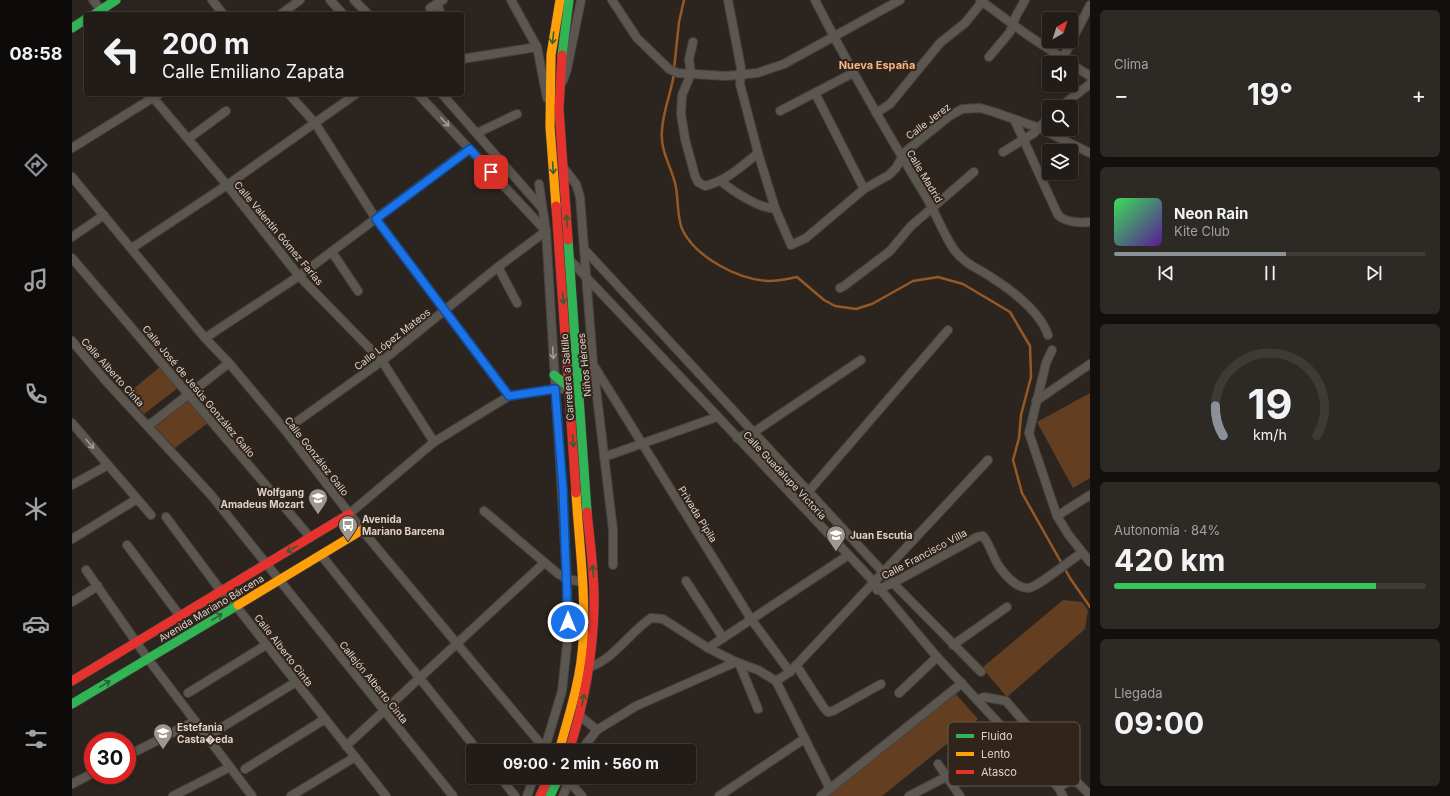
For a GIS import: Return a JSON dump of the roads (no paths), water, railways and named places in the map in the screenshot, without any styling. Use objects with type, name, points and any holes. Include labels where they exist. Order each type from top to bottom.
[{"type":"main road","points":[[98,12],[116,0]]},
{"type":"main road","name":"Carretera a Saltillo","points":[[560,0],[551,55],[549,109],[570,389],[582,582],[583,642],[580,667],[567,726],[561,744]]},
{"type":"main road","name":"Carretera a Saltillo","points":[[569,0],[560,56],[559,109],[594,605],[590,667],[580,715],[571,744]]},
{"type":"main road","points":[[72,28],[84,21]]},
{"type":"main road","points":[[554,375],[570,389]]},
{"type":"main road","name":"Avenida Mariano Bárcena","points":[[72,681],[349,514]]},
{"type":"main road","name":"Avenida Mariano Bárcena","points":[[72,704],[362,530]]},
{"type":"main road","points":[[540,796],[546,784]]},
{"type":"main road","points":[[550,796],[556,784]]},
{"type":"street","points":[[93,0],[98,12]]},
{"type":"street","points":[[212,0],[221,12]]},
{"type":"street","points":[[284,12],[300,0]]},
{"type":"street","points":[[330,0],[341,12]]},
{"type":"street","points":[[354,0],[366,12]]},
{"type":"street","points":[[511,0],[537,47],[549,109]]},
{"type":"street","points":[[560,89],[567,69],[582,0]]},
{"type":"street","points":[[612,0],[637,38],[669,69],[678,73],[741,75],[770,70],[784,64],[900,0]]},
{"type":"street","points":[[721,180],[730,189],[755,203],[769,209],[775,208],[758,153],[740,84],[741,75],[728,0]]},
{"type":"street","name":"Calle Madrid","points":[[815,0],[853,73],[932,208],[954,249],[962,259],[995,279],[1021,300],[1043,325],[1048,335]]},
{"type":"street","points":[[988,57],[1010,32],[1014,25],[1016,16],[1025,0]]},
{"type":"street","points":[[876,113],[890,104],[940,42],[968,20],[981,1],[1059,56]]},
{"type":"street","points":[[1070,56],[1090,5]]},
{"type":"street","points":[[693,42],[690,58],[691,74],[682,95],[681,114],[685,139],[698,182],[705,186],[721,180],[737,170],[758,153]]},
{"type":"street","points":[[464,59],[537,47]]},
{"type":"street","points":[[1078,68],[1090,76]]},
{"type":"street","points":[[780,111],[853,73]]},
{"type":"street","points":[[1069,100],[1090,84]]},
{"type":"street","points":[[814,93],[864,189]]},
{"type":"street","points":[[72,148],[152,96]]},
{"type":"street","name":"Calle Valentín Gómez Farías","points":[[155,96],[299,276],[382,361],[434,442]]},
{"type":"street","points":[[291,96],[314,123],[376,219],[509,396]]},
{"type":"street","points":[[132,248],[227,185],[353,96]]},
{"type":"street","points":[[420,96],[546,231]]},
{"type":"street","points":[[444,96],[542,208]]},
{"type":"street","name":"Calle Jerez","points":[[775,208],[791,245],[806,238],[864,189],[894,170],[905,152],[942,122],[962,109],[980,108],[1014,119],[1038,128],[1090,153]]},
{"type":"street","points":[[188,139],[226,111]]},
{"type":"street","points":[[477,133],[517,114]]},
{"type":"street","points":[[1014,119],[1022,141],[1058,215],[1062,218],[1078,223],[1090,222]]},
{"type":"street","points":[[1003,152],[1022,141],[1042,124]]},
{"type":"street","points":[[205,338],[299,276],[470,149]]},
{"type":"street","name":"Niños Héroes","points":[[563,167],[579,190],[593,363],[613,530],[613,565]]},
{"type":"street","points":[[840,288],[890,251],[911,226],[974,172]]},
{"type":"street","name":"Calle González Gallo","points":[[72,176],[205,338],[229,363],[285,430],[349,514],[539,744]]},
{"type":"street","points":[[539,184],[546,231],[554,375],[563,490],[568,636],[562,691],[546,744]]},
{"type":"street","points":[[72,237],[104,215]]},
{"type":"street","name":"Calle López Mateos","points":[[285,430],[382,361],[498,267],[546,231]]},
{"type":"street","name":"Calle Guadalupe Victoria","points":[[584,249],[893,583],[981,672]]},
{"type":"street","points":[[332,252],[358,291]]},
{"type":"street","name":"Calle José de Jesús González Gallo","points":[[72,258],[310,538]]},
{"type":"street","name":"Calle Guadalupe Victoria","points":[[570,260],[847,556],[874,582],[937,657],[997,722]]},
{"type":"street","points":[[498,267],[517,303]]},
{"type":"street","points":[[809,491],[948,330]]},
{"type":"street","name":"Calle Alberto Cinta","points":[[72,341],[211,495],[279,580]]},
{"type":"street","points":[[1052,350],[1036,401],[1029,433],[1042,474],[1058,516],[1082,553],[1090,562]]},
{"type":"street","points":[[737,438],[754,432],[861,360]]},
{"type":"street","points":[[148,426],[229,363]]},
{"type":"street","name":"Privada Pípila","points":[[593,363],[752,619],[790,672]]},
{"type":"street","points":[[1036,401],[1090,364]]},
{"type":"street","points":[[349,514],[434,442],[509,396],[555,389],[570,389]]},
{"type":"street","points":[[604,457],[717,417]]},
{"type":"street","points":[[72,423],[151,515]]},
{"type":"street","points":[[776,681],[790,672],[988,460]]},
{"type":"street","points":[[72,486],[108,464]]},
{"type":"street","points":[[1058,516],[1090,495]]},
{"type":"street","points":[[72,539],[137,499]]},
{"type":"street","points":[[484,511],[544,564],[567,579],[582,582]]},
{"type":"street","name":"Calle Alberto Cinta","points":[[166,517],[221,591],[236,606],[384,795]]},
{"type":"street","name":"Calle Francisco Villa","points":[[864,592],[880,590],[977,537],[983,536],[1000,568],[1014,582],[1022,587],[1030,588],[1082,553]]},
{"type":"street","points":[[127,545],[180,616]]},
{"type":"street","points":[[321,555],[472,744]]},
{"type":"street","points":[[708,648],[847,556]]},
{"type":"street","points":[[346,746],[456,643],[544,564]]},
{"type":"street","points":[[86,570],[148,659],[230,767],[248,795]]},
{"type":"street","name":"Callejón Alberto Cinta","points":[[279,580],[454,796]]},
{"type":"street","points":[[686,581],[723,638]]},
{"type":"street","points":[[72,602],[98,586]]},
{"type":"street","points":[[953,645],[1007,607]]},
{"type":"street","points":[[590,667],[600,663],[609,656],[653,617],[663,619],[708,648],[738,663],[758,670],[776,681],[830,789]]},
{"type":"street","points":[[188,693],[266,645]]},
{"type":"street","points":[[899,693],[937,657]]},
{"type":"street","points":[[738,663],[758,709]]},
{"type":"street","points":[[586,744],[597,730],[636,706],[738,663]]},
{"type":"street","points":[[796,665],[828,712],[881,684]]},
{"type":"street","points":[[216,731],[296,682]]},
{"type":"street","points":[[821,796],[962,683]]},
{"type":"street","points":[[977,700],[984,697],[1006,701],[1024,722]]},
{"type":"street","points":[[580,715],[597,730]]},
{"type":"street","points":[[245,769],[325,719]]},
{"type":"street","points":[[136,751],[195,720]]},
{"type":"street","points":[[719,796],[804,739]]},
{"type":"street","points":[[291,796],[355,757]]},
{"type":"street","points":[[938,764],[948,779]]},
{"type":"street","points":[[173,796],[230,767]]},
{"type":"street","points":[[909,796],[946,776]]},
{"type":"street","points":[[72,784],[84,778]]},
{"type":"street","points":[[506,784],[516,796]]},
{"type":"street","points":[[527,796],[531,784]]},
{"type":"street","points":[[563,796],[566,784]]},
{"type":"street","points":[[573,784],[582,796]]},
{"type":"street","points":[[1080,785],[1090,795]]},
{"type":"street","points":[[953,786],[960,796]]},
{"type":"street","name":"Calle Guadalupe Victoria","points":[[1058,787],[1063,796]]},
{"type":"waterway","points":[[674,69],[679,22],[684,0]]},
{"type":"waterway","points":[[674,74],[665,109],[662,144],[675,183],[679,220],[683,231],[689,241],[708,258],[732,272],[757,280],[772,281],[797,277],[824,300],[835,306],[856,309],[872,304],[913,281],[938,277],[963,284],[1010,312],[1030,346],[1031,377],[1021,415],[1019,438],[1013,460],[1022,493],[1070,578],[1090,607]]},
{"type":"place","name":"Wolfgang Amadeus Mozart","points":[[318,515]]},
{"type":"place","name":"Avenida Mariano Barcena","points":[[348,542]]},
{"type":"place","name":"Juan Escutia","points":[[836,552]]},
{"type":"place","name":"Estefania Casta�eda","points":[[163,750]]},
{"type":"district","name":"Nueva España","points":[[877,65]]}]
